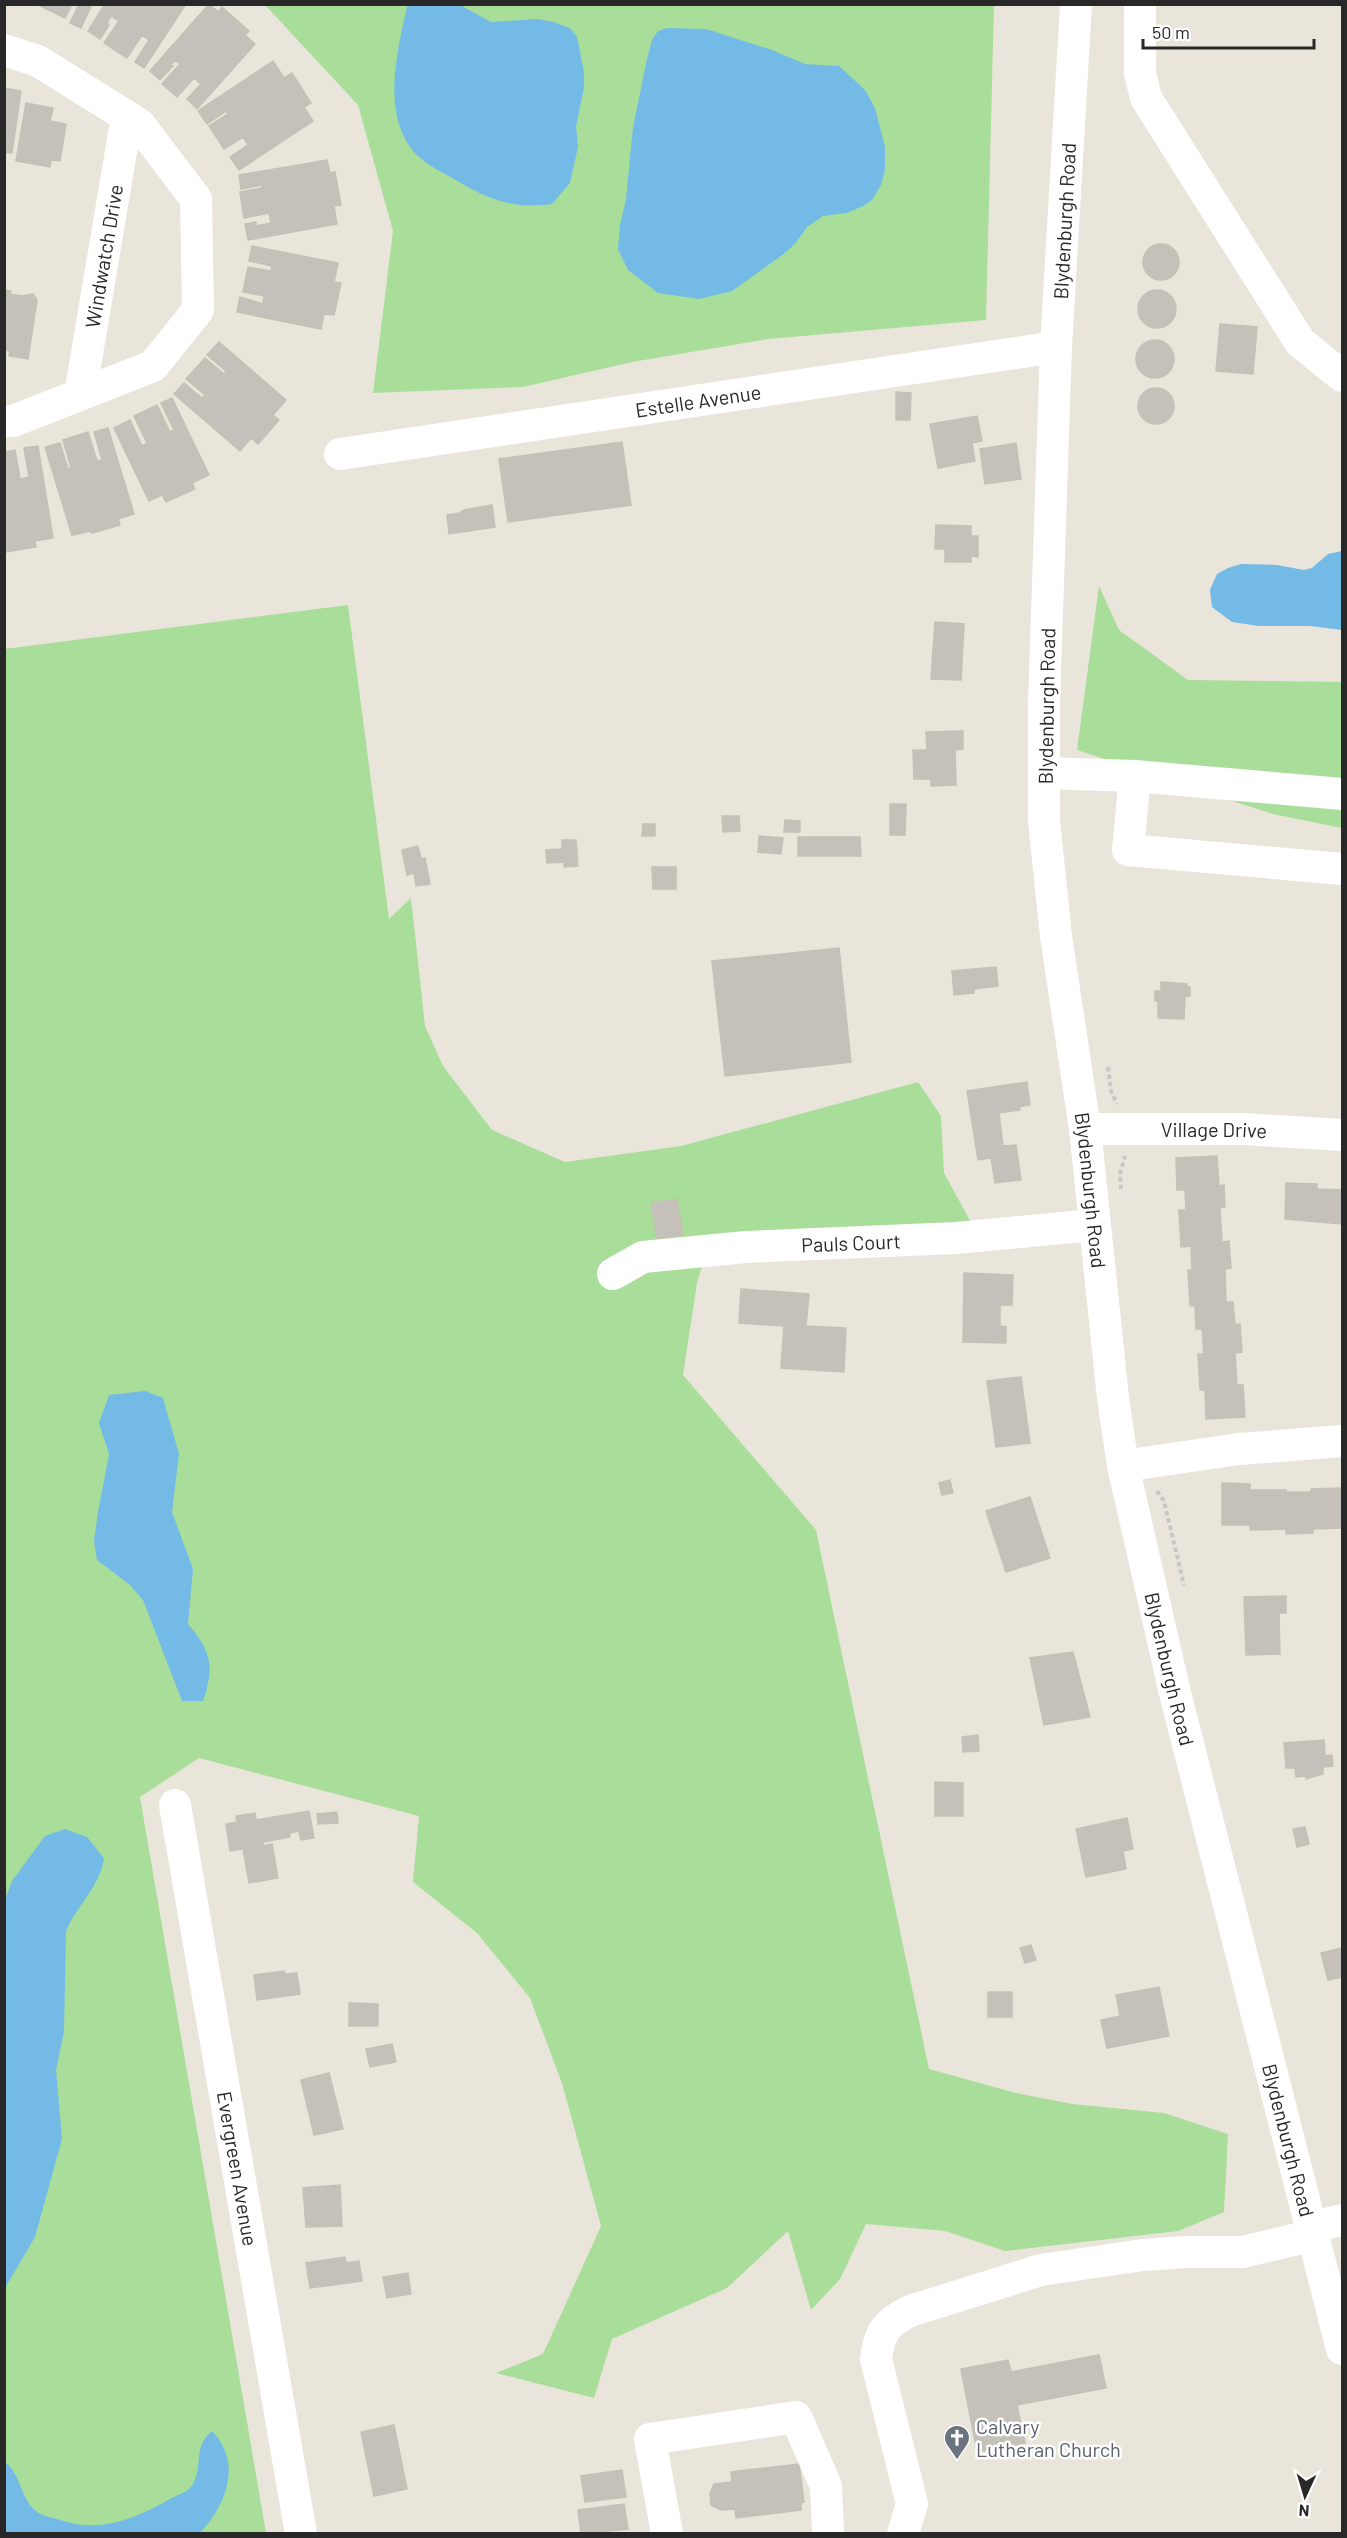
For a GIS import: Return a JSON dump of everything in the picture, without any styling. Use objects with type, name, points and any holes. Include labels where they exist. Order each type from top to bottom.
[{"type":"street","name":"Blydenburgh Road","points":[[1076,4],[1056,347],[1044,702],[1044,820],[1056,936],[1085,1129],[1113,1398],[1137,1464],[1175,1693],[1342,2349]]},
{"type":"street","points":[[1140,4],[1140,73],[1146,98],[1300,342],[1342,376]]},
{"type":"street","points":[[4,50],[38,61],[139,124],[196,199],[198,310],[153,366],[13,421],[4,421]]},
{"type":"street","name":"Windwatch Drive","points":[[80,395],[127,116]]},
{"type":"street","name":"Estelle Avenue","points":[[340,454],[1056,347]]},
{"type":"street","points":[[1044,773],[1135,776],[1342,794]]},
{"type":"street","points":[[1135,776],[1128,850],[1342,868]]},
{"type":"street","name":"Village Drive","points":[[1085,1129],[1243,1129],[1342,1135]]},
{"type":"street","name":"Pauls Court","points":[[613,1274],[643,1257],[746,1247],[956,1238],[1094,1225]]},
{"type":"street","points":[[1137,1464],[1239,1449],[1342,1441]]},
{"type":"street","name":"Evergreen Avenue","points":[[175,1805],[301,2534]]},
{"type":"street","points":[[903,2534],[912,2504],[876,2359],[878,2342],[885,2328],[894,2319],[910,2311],[1041,2270],[1143,2255],[1243,2252],[1342,2220]]},
{"type":"street","points":[[667,2534],[650,2439],[796,2417],[826,2486],[828,2534]]},
{"type":"path","points":[[1108,1067],[1126,1148],[1120,1174],[1122,1200]]},
{"type":"path","points":[[1137,1464],[1164,1501],[1184,1586]]},
{"type":"green space","points":[[265,5],[994,5],[986,320],[768,339],[632,362],[523,387],[373,393],[393,231],[358,105]]},
{"type":"green space","points":[[1099,586],[1119,630],[1188,680],[1342,682],[1342,828],[1273,814],[1077,750]]},
{"type":"green space","points":[[348,605],[389,919],[411,898],[425,1026],[443,1066],[492,1130],[565,1162],[681,1146],[918,1082],[941,1116],[944,1173],[974,1228],[710,1240],[697,1283],[683,1375],[816,1530],[929,2069],[1016,2093],[1072,2104],[1164,2113],[1228,2134],[1224,2212],[1178,2231],[1005,2251],[945,2231],[866,2224],[840,2279],[811,2310],[788,2231],[727,2288],[612,2339],[594,2398],[496,2373],[543,2354],[601,2226],[562,2083],[530,1998],[477,1933],[413,1882],[419,1816],[199,1758],[140,1797],[266,2533],[5,2533],[4,649]]},
{"type":"water","points":[[410,5],[460,5],[491,22],[538,19],[570,28],[577,37],[584,72],[584,88],[576,126],[578,147],[570,183],[552,204],[527,205],[494,199],[437,170],[415,153],[404,137],[398,120],[394,82],[399,43],[407,7]]},
{"type":"water","points":[[667,28],[706,29],[772,50],[805,64],[839,66],[865,90],[875,108],[885,147],[885,170],[881,185],[872,200],[847,213],[823,216],[807,227],[795,244],[781,256],[732,291],[699,299],[658,293],[628,270],[618,249],[620,225],[626,199],[633,127],[647,59],[652,40],[658,31]]},
{"type":"water","points":[[1342,551],[1342,630],[1310,626],[1259,626],[1232,622],[1212,607],[1210,590],[1217,574],[1228,568],[1241,564],[1277,565],[1304,570],[1312,568],[1328,554]]},
{"type":"water","points":[[145,1391],[163,1398],[179,1454],[172,1512],[193,1569],[188,1624],[202,1642],[209,1660],[209,1678],[203,1701],[182,1701],[143,1600],[130,1585],[97,1560],[94,1541],[109,1454],[99,1423],[109,1395]]},
{"type":"water","points":[[65,1829],[87,1837],[104,1858],[98,1878],[66,1931],[64,2032],[56,2070],[62,2139],[35,2237],[5,2288],[5,1900],[12,1881],[45,1836]]},
{"type":"water","points":[[212,2431],[227,2456],[229,2470],[223,2497],[217,2510],[200,2533],[5,2533],[5,2462],[14,2473],[27,2500],[38,2513],[72,2523],[101,2525],[129,2519],[188,2490],[197,2474],[202,2445]]},
{"type":"building","points":[[41,4],[72,4],[65,18],[40,6]]},
{"type":"building","points":[[79,4],[92,4],[81,28],[70,23]]},
{"type":"building","points":[[105,4],[186,4],[144,68],[135,62],[149,40],[142,35],[127,58],[104,43],[119,21],[111,16],[107,23],[109,25],[100,39],[88,31]]},
{"type":"building","points":[[209,4],[218,12],[222,7],[249,31],[245,35],[255,44],[197,109],[187,99],[201,84],[194,78],[177,97],[162,84],[180,64],[176,61],[170,64],[173,66],[160,80],[150,71]]},
{"type":"building","points":[[273,61],[284,78],[292,73],[311,103],[304,107],[313,121],[239,170],[230,157],[248,145],[243,137],[224,149],[209,126],[228,114],[226,111],[207,124],[198,111]]},
{"type":"building","points":[[4,88],[21,91],[12,153],[4,152]]},
{"type":"building","points":[[26,103],[53,108],[50,121],[66,124],[60,161],[51,160],[50,167],[16,161]]},
{"type":"building","points":[[327,160],[330,173],[335,172],[341,205],[334,206],[337,224],[248,240],[245,224],[256,222],[256,226],[271,223],[269,213],[244,218],[240,192],[262,188],[262,185],[241,189],[239,175]]},
{"type":"building","points":[[1161,244],[1174,249],[1179,262],[1174,275],[1161,280],[1148,275],[1143,262],[1148,249]]},
{"type":"building","points":[[252,246],[338,263],[334,282],[341,283],[334,315],[324,314],[321,329],[237,312],[240,297],[263,304],[264,296],[243,292],[248,267],[271,271],[272,266],[249,261]]},
{"type":"building","points":[[4,290],[11,291],[10,294],[22,296],[33,294],[37,300],[28,359],[9,356],[10,351],[6,350],[4,361]]},
{"type":"building","points":[[1157,290],[1171,295],[1176,309],[1171,323],[1157,328],[1143,323],[1138,309],[1143,295]]},
{"type":"building","points":[[1220,324],[1257,327],[1253,374],[1216,371]]},
{"type":"building","points":[[1155,340],[1169,345],[1174,359],[1169,373],[1155,378],[1141,373],[1136,359],[1141,345]]},
{"type":"building","points":[[219,342],[286,400],[273,415],[279,420],[258,444],[251,438],[240,451],[174,394],[184,383],[202,398],[205,395],[186,379],[205,358],[224,374],[226,371],[207,355]]},
{"type":"building","points":[[1156,388],[1169,393],[1174,406],[1169,419],[1156,424],[1143,419],[1138,406],[1143,393]]},
{"type":"building","points":[[896,392],[911,393],[910,420],[896,420]]},
{"type":"building","points":[[172,398],[209,475],[192,483],[195,489],[166,502],[162,495],[149,501],[114,428],[130,420],[142,446],[147,443],[134,416],[157,405],[170,432],[174,430],[161,403]]},
{"type":"building","points":[[977,416],[982,441],[972,443],[975,461],[938,468],[930,424]]},
{"type":"building","points":[[108,428],[134,514],[118,519],[120,525],[92,533],[91,531],[72,535],[45,447],[60,443],[68,469],[71,468],[63,440],[88,432],[97,461],[102,460],[94,432]]},
{"type":"building","points":[[622,442],[631,505],[508,522],[499,459]]},
{"type":"building","points":[[1016,443],[1021,479],[985,484],[980,449]]},
{"type":"building","points":[[38,446],[53,538],[35,541],[36,547],[5,552],[4,452],[15,450],[20,479],[29,477],[24,448]]},
{"type":"building","points":[[492,505],[495,527],[449,534],[447,515]]},
{"type":"building","points":[[936,525],[971,526],[971,536],[978,536],[978,557],[971,556],[971,562],[945,562],[945,549],[935,549]]},
{"type":"building","points":[[935,622],[964,624],[961,680],[931,679]]},
{"type":"building","points":[[963,731],[963,749],[955,750],[956,785],[931,786],[931,779],[914,779],[913,750],[927,750],[926,732]]},
{"type":"building","points":[[890,804],[906,804],[905,835],[890,835]]},
{"type":"building","points":[[722,816],[739,816],[740,831],[723,832]]},
{"type":"building","points":[[785,820],[800,821],[800,832],[784,832]]},
{"type":"building","points":[[643,824],[655,824],[655,836],[642,836]]},
{"type":"building","points":[[759,836],[783,838],[781,854],[758,852]]},
{"type":"building","points":[[798,837],[860,837],[861,856],[798,856]]},
{"type":"building","points":[[562,840],[576,840],[578,866],[564,867],[564,862],[547,863],[546,850],[562,849]]},
{"type":"building","points":[[418,846],[421,859],[425,858],[430,884],[416,886],[414,873],[407,875],[402,850]]},
{"type":"building","points":[[652,867],[676,867],[676,889],[653,889]]},
{"type":"building","points":[[839,948],[851,1062],[725,1076],[712,961]]},
{"type":"building","points":[[996,967],[998,986],[974,989],[974,993],[954,995],[952,971]]},
{"type":"building","points":[[1161,982],[1187,984],[1187,987],[1190,987],[1190,996],[1185,996],[1184,1019],[1158,1018],[1158,1001],[1155,1001],[1155,991],[1161,991]]},
{"type":"building","points":[[1027,1082],[1030,1105],[1019,1107],[1020,1110],[999,1113],[1003,1146],[1016,1145],[1021,1180],[995,1183],[991,1158],[978,1160],[967,1091]]},
{"type":"building","points":[[1217,1156],[1219,1186],[1224,1185],[1225,1207],[1220,1208],[1222,1242],[1229,1241],[1231,1268],[1225,1269],[1226,1302],[1233,1302],[1235,1325],[1240,1324],[1242,1352],[1235,1353],[1237,1385],[1243,1385],[1245,1417],[1206,1419],[1205,1390],[1200,1390],[1198,1354],[1204,1354],[1202,1329],[1196,1329],[1195,1306],[1190,1306],[1188,1270],[1192,1270],[1191,1246],[1181,1247],[1179,1210],[1186,1210],[1185,1190],[1177,1190],[1176,1158]]},
{"type":"building","points":[[1286,1183],[1317,1184],[1317,1189],[1342,1190],[1342,1224],[1285,1219]]},
{"type":"building","points":[[677,1199],[683,1235],[657,1239],[651,1203]]},
{"type":"building","points":[[964,1273],[1013,1275],[1012,1305],[1000,1305],[1000,1326],[1006,1327],[1006,1343],[963,1342]]},
{"type":"building","points":[[741,1289],[809,1294],[806,1326],[846,1328],[844,1372],[781,1368],[784,1326],[739,1323]]},
{"type":"building","points":[[1021,1377],[1030,1443],[996,1447],[987,1381]]},
{"type":"building","points":[[950,1480],[953,1493],[942,1495],[939,1483]]},
{"type":"building","points":[[1222,1483],[1250,1484],[1250,1490],[1286,1490],[1286,1492],[1342,1488],[1342,1528],[1313,1529],[1313,1533],[1286,1534],[1286,1529],[1250,1530],[1250,1525],[1222,1525]]},
{"type":"building","points":[[1030,1497],[1050,1558],[1006,1572],[986,1511]]},
{"type":"building","points":[[1286,1596],[1286,1613],[1279,1613],[1280,1654],[1246,1655],[1244,1597]]},
{"type":"building","points":[[1073,1652],[1090,1717],[1044,1725],[1030,1658]]},
{"type":"building","points":[[978,1735],[979,1751],[963,1752],[962,1737]]},
{"type":"building","points":[[1324,1740],[1325,1756],[1332,1755],[1333,1766],[1323,1767],[1323,1774],[1306,1779],[1306,1776],[1296,1777],[1295,1768],[1286,1768],[1284,1743]]},
{"type":"building","points":[[935,1782],[963,1783],[963,1816],[935,1816]]},
{"type":"building","points":[[309,1811],[314,1838],[301,1840],[299,1831],[289,1833],[290,1837],[263,1842],[264,1846],[272,1844],[278,1878],[249,1883],[243,1849],[230,1851],[226,1824],[237,1822],[236,1816],[255,1813],[256,1820]]},
{"type":"building","points":[[337,1812],[338,1823],[318,1824],[317,1814]]},
{"type":"building","points":[[1127,1818],[1133,1849],[1123,1851],[1126,1869],[1086,1877],[1076,1829]]},
{"type":"building","points":[[1305,1827],[1309,1844],[1297,1847],[1293,1829]]},
{"type":"building","points":[[1031,1945],[1036,1960],[1025,1963],[1020,1948]]},
{"type":"building","points":[[1342,1948],[1342,1977],[1328,1980],[1321,1953]]},
{"type":"building","points":[[284,1971],[285,1974],[297,1973],[300,1994],[257,2000],[254,1975]]},
{"type":"building","points":[[1159,1987],[1169,2036],[1107,2048],[1101,2020],[1120,2016],[1116,1995]]},
{"type":"building","points":[[988,1992],[1012,1992],[1012,2017],[988,2017]]},
{"type":"building","points":[[349,2003],[378,2004],[378,2026],[349,2026]]},
{"type":"building","points":[[392,2044],[396,2062],[370,2067],[366,2049]]},
{"type":"building","points":[[329,2073],[343,2129],[314,2135],[301,2080]]},
{"type":"building","points":[[340,2185],[342,2226],[306,2227],[303,2188]]},
{"type":"building","points":[[345,2257],[346,2263],[359,2261],[362,2281],[310,2288],[306,2263]]},
{"type":"building","points":[[408,2273],[411,2294],[387,2298],[383,2277]]},
{"type":"building","points":[[1099,2355],[1106,2388],[1017,2405],[1025,2443],[977,2452],[961,2369],[1008,2360],[1011,2372]]},
{"type":"building","points":[[394,2425],[407,2489],[374,2496],[361,2432]]},
{"type":"building","points":[[799,2464],[804,2502],[801,2503],[801,2510],[736,2518],[735,2509],[721,2510],[711,2505],[710,2494],[714,2484],[732,2482],[731,2472]]},
{"type":"building","points":[[622,2470],[626,2497],[585,2502],[581,2476]]},
{"type":"building","points":[[624,2504],[628,2529],[581,2534],[578,2510]]},
{"type":"place","name":"Calvary Lutheran Church","points":[[957,2461]]}]
